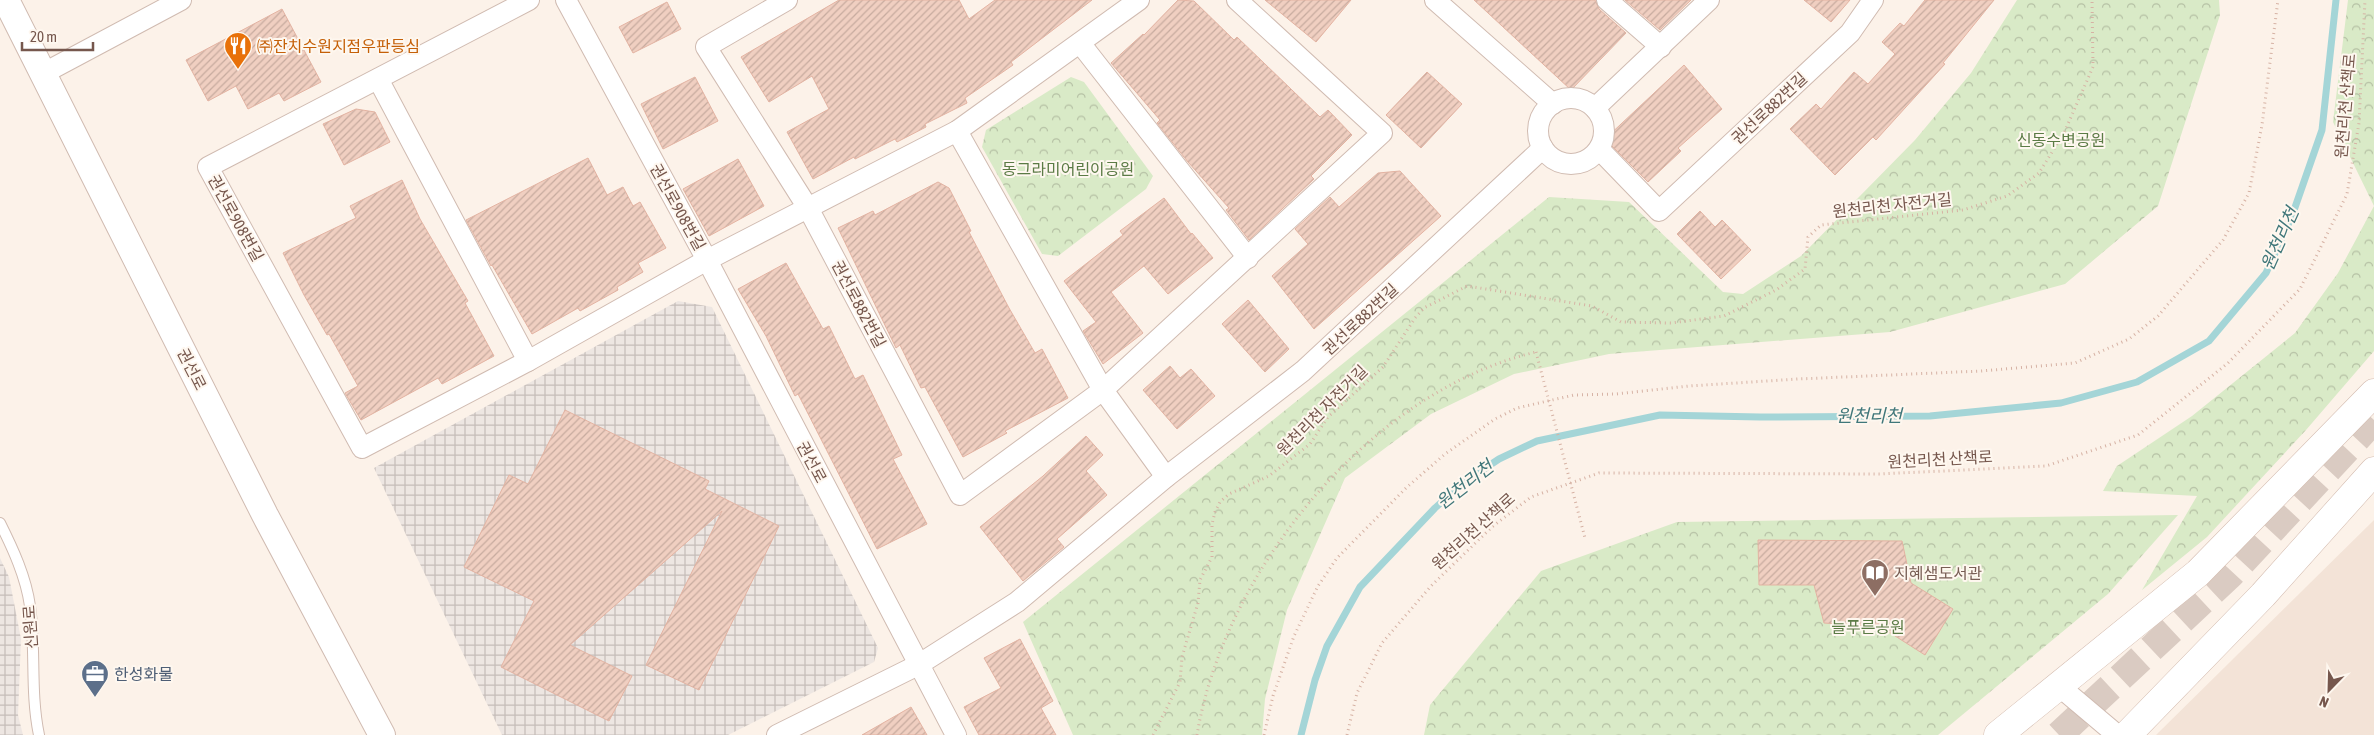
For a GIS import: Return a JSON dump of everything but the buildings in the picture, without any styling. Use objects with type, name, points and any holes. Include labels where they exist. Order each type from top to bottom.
[{"type":"main road","points":[[1998,735],[2198,573],[2374,393]]},
{"type":"main road","points":[[2127,735],[2263,594],[2374,471]]},
{"type":"street","name":"권선로","points":[[6,0],[265,515],[382,735]]},
{"type":"street","points":[[44,73],[181,0]]},
{"type":"street","points":[[528,361],[378,79],[529,0]]},
{"type":"street","name":"권선로908번길","points":[[378,79],[208,167],[362,448],[528,361],[707,260],[566,0]]},
{"type":"street","name":"권선로882번길","points":[[787,0],[706,47],[808,208],[960,496],[1103,390],[1248,258],[1382,132],[1237,0]]},
{"type":"street","points":[[707,260],[957,131],[1139,0]]},
{"type":"street","points":[[1436,0],[1552,104]]},
{"type":"street","points":[[1607,0],[1661,47]]},
{"type":"street","points":[[1594,108],[1709,0]]},
{"type":"street","name":"권선로882번길","points":[[1599,149],[1659,211],[1850,33],[1873,0]]},
{"type":"street","points":[[1080,42],[1248,258]]},
{"type":"street","points":[[1574,99],[1585,102],[1594,108],[1601,117],[1604,139],[1592,157],[1582,163],[1571,164],[1560,162],[1550,157],[1542,148],[1539,139],[1539,124],[1545,111],[1552,104],[1574,99]]},
{"type":"street","points":[[957,131],[1103,390],[1166,477]]},
{"type":"street","name":"권선로882번길","points":[[777,735],[918,665],[1017,602],[1166,477],[1304,371],[1542,148]]},
{"type":"street","name":"권선로","points":[[707,260],[918,665]]},
{"type":"street","points":[[918,665],[956,735]]},
{"type":"street","points":[[2059,686],[2118,735]]},
{"type":"lane","name":"신원로","points":[[0,523],[24,580],[30,605],[33,699],[39,735]]},
{"type":"path","name":"원천리천 자전거길","points":[[1153,735],[1180,682],[1182,657],[1198,603],[1200,580],[1212,556],[1212,524],[1220,502],[1228,494],[1269,476],[1310,444],[1328,417],[1383,368],[1414,318],[1424,308],[1467,286],[1592,306],[1621,322],[1671,323],[1724,316],[1776,290],[1805,269],[1808,236],[1821,225],[1963,210],[2007,196],[2039,173],[2064,133],[2090,75],[2093,67],[2092,0]]},
{"type":"path","points":[[1264,735],[1273,696],[1294,636],[1318,586],[1337,558],[1406,488],[1446,454],[1495,419],[1517,408],[1574,395],[1616,394],[1689,386],[1778,380],[1981,371],[2074,363],[2129,339],[2158,316],[2223,240],[2248,193],[2262,125],[2278,0]]},
{"type":"path","name":"원천리천 산책로","points":[[1348,735],[1357,693],[1382,643],[1431,586],[1492,527],[1532,496],[1600,472],[1880,474],[2046,466],[2138,435],[2228,363],[2300,289],[2347,194],[2359,123],[2364,0]]},
{"type":"path","points":[[1197,735],[1219,658],[1248,591],[1287,529],[1312,499],[1347,463],[1381,433],[1424,401],[1491,365],[1536,352],[1584,538]]},
{"type":"shaded area","points":[[678,301],[712,307],[878,648],[874,662],[728,735],[502,735],[374,468]]},
{"type":"shaded area","points":[[2374,520],[2374,735],[2156,735]]},
{"type":"shaded area","points":[[0,558],[9,577],[21,639],[18,715],[23,735],[0,735]]},
{"type":"green space","name":"신동수변공원","points":[[2017,0],[2219,0],[2220,15],[2158,206],[2065,284],[1890,332],[1609,354],[1514,374],[1431,414],[1345,478],[1287,610],[1265,699],[1262,735],[1073,735],[1023,622],[1549,197],[1629,202],[1723,292],[1743,294],[1801,256],[1915,140],[1971,73]]},
{"type":"green space","points":[[2348,0],[2374,0],[2374,206],[2333,122]]},
{"type":"green space","name":"동그라미어린이공원","points":[[1071,77],[1084,82],[1153,176],[1146,189],[1058,256],[1042,254],[982,147],[986,130]]},
{"type":"green space","points":[[2374,206],[2374,351],[2306,430],[2207,537],[2142,590],[2197,496],[2103,491],[2117,466],[2192,416],[2295,333],[2338,273]]},
{"type":"green space","name":"늘푸른공원","points":[[2178,515],[2108,594],[1938,735],[1424,735],[1430,705],[1541,571],[1677,522]]},
{"type":"waterway","name":"원천리천","points":[[1301,735],[1315,680],[1327,646],[1360,587],[1435,508],[1463,483],[1499,459],[1537,441],[1660,415],[1760,417],[1930,416],[2061,403],[2137,382],[2209,341],[2266,273],[2292,216],[2322,130],[2336,0]]},
{"type":"tunnel","points":[[2059,735],[2231,574],[2374,420]]},
{"type":"place","name":"㈜잔치수원지점우판등심","points":[[238,70]]},
{"type":"place","name":"지혜샘도서관","points":[[1875,597]]},
{"type":"place","name":"한성화물","points":[[95,698]]}]
